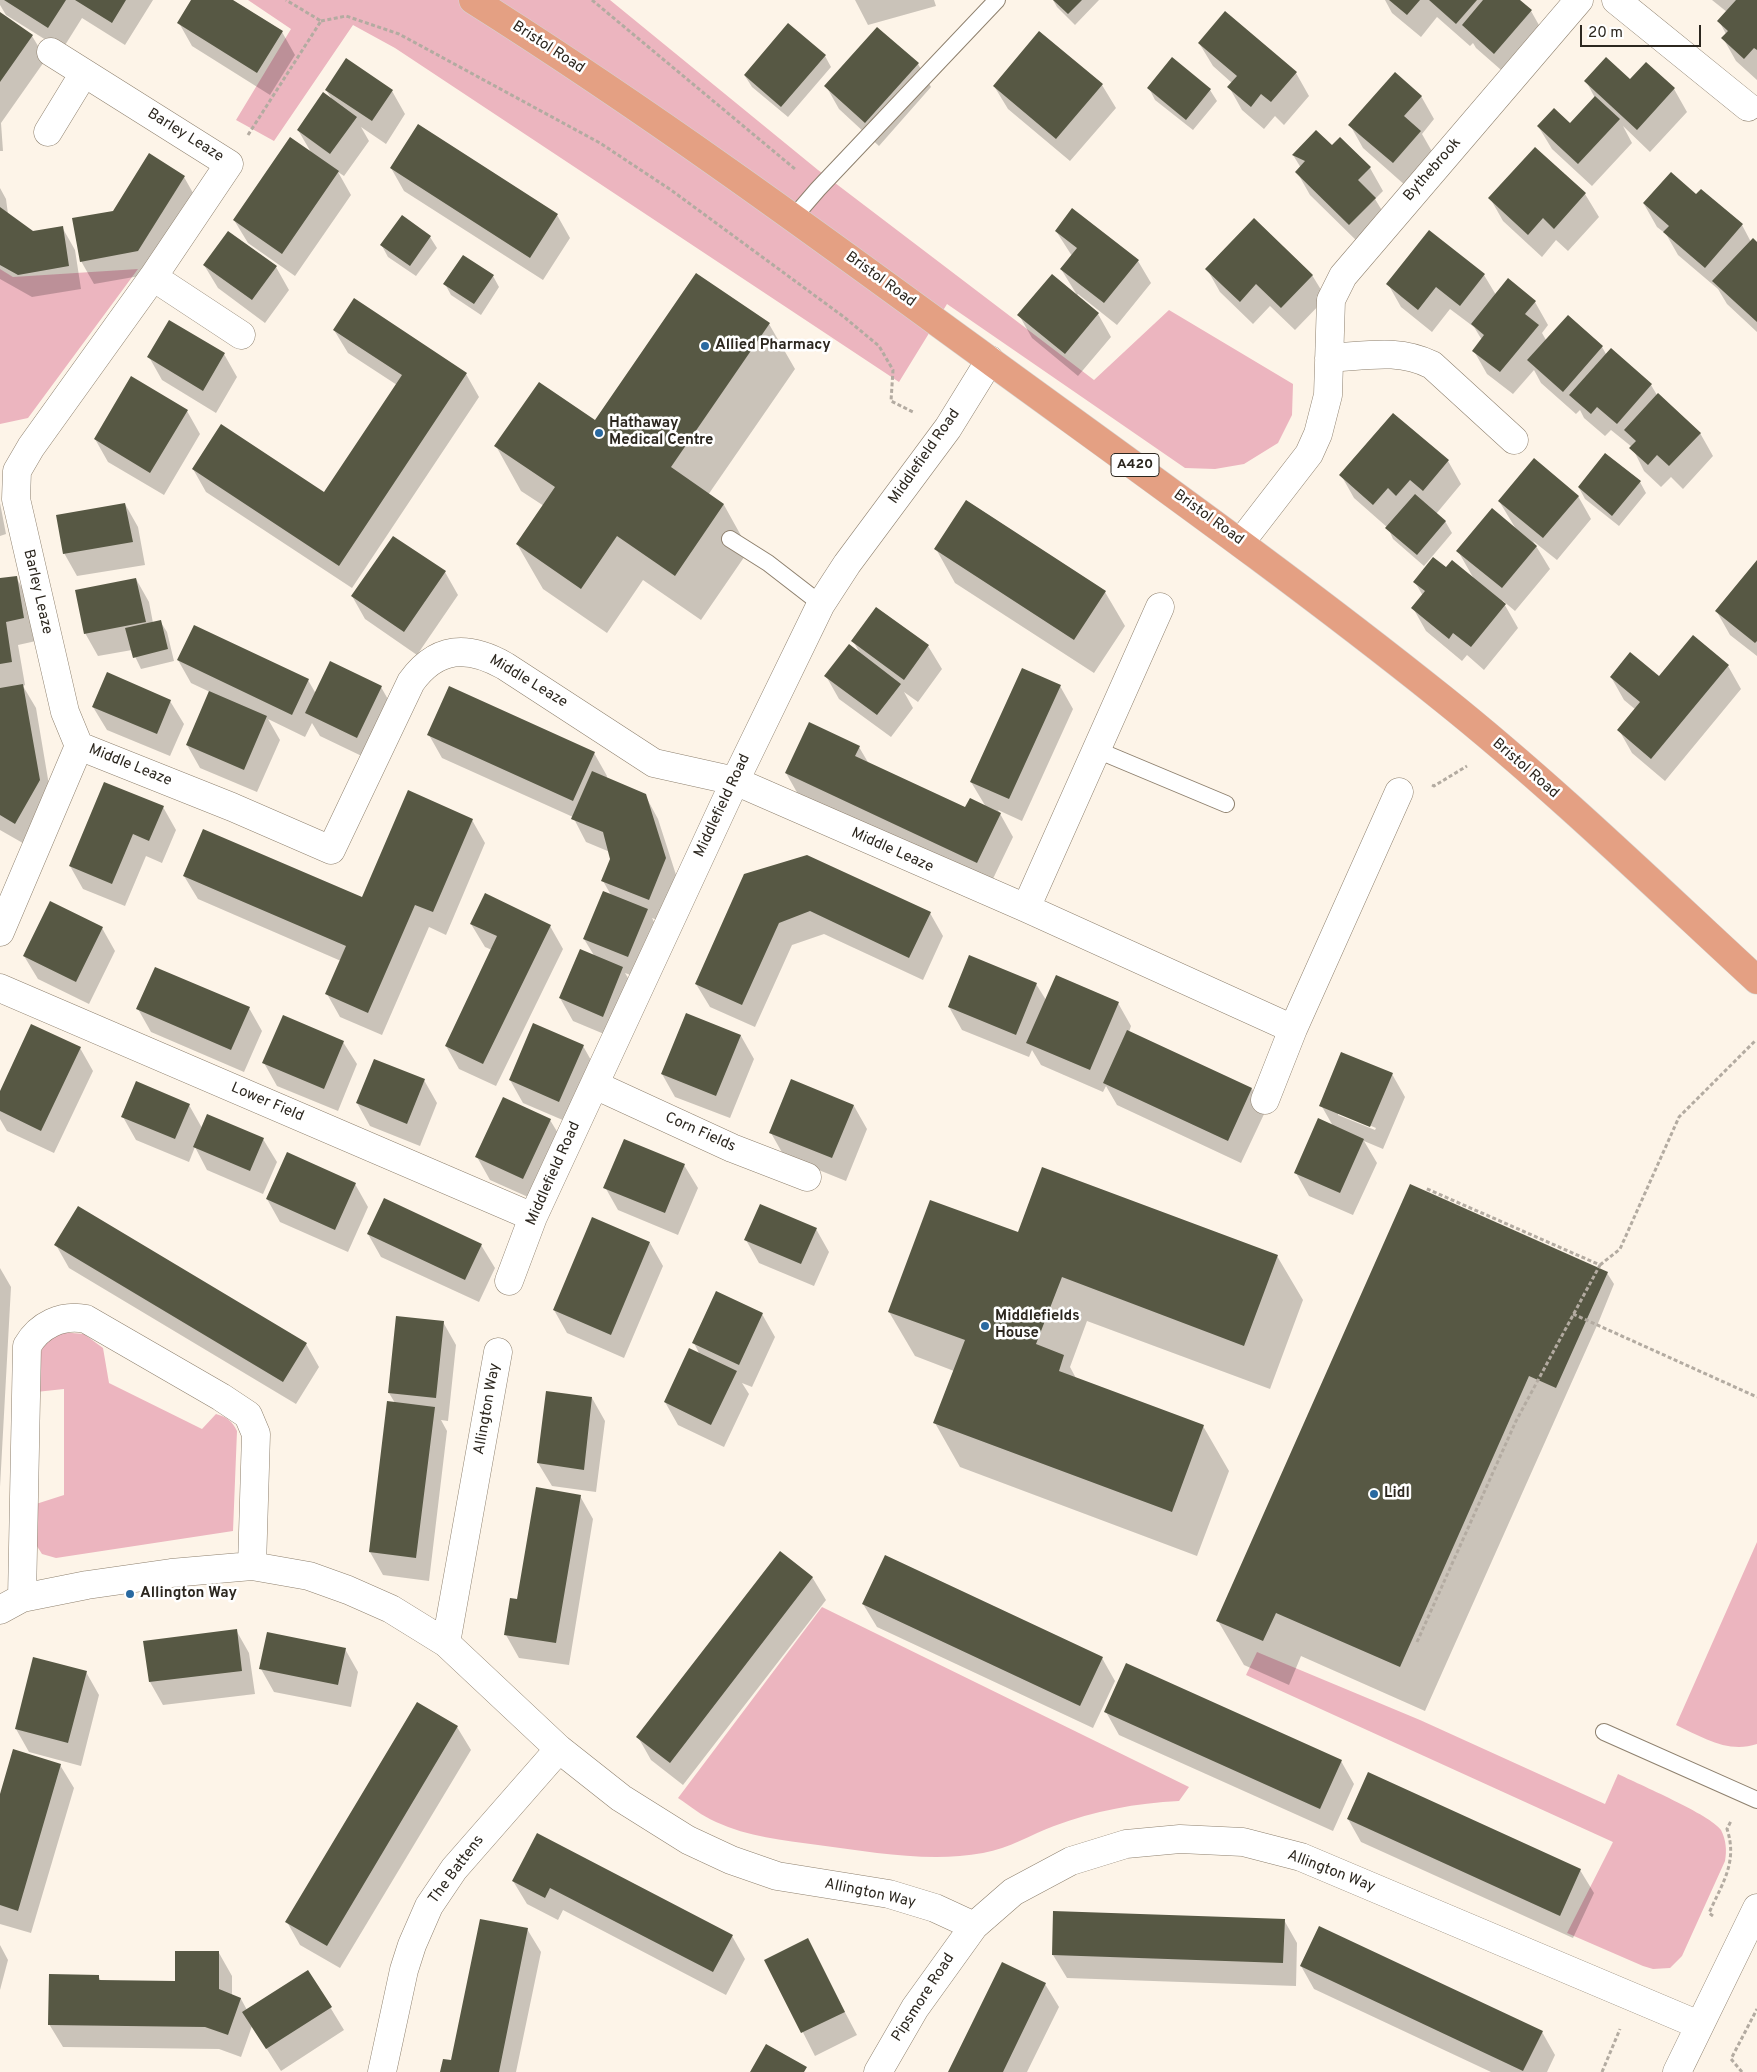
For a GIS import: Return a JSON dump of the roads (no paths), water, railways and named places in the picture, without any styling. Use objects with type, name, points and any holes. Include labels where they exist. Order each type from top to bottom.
[{"type":"main road","name":"Bristol Road","points":[[473,0],[562,56],[674,132],[1240,542],[1443,699],[1528,769],[1757,980]]},
{"type":"street","name":"Bythebrook","points":[[1240,542],[1309,454],[1314,443],[1328,395],[1331,300],[1342,276],[1579,0]]},
{"type":"street","points":[[1616,0],[1748,107]]},
{"type":"street","name":"Barley Leaze","points":[[51,52],[229,164],[153,277],[31,447],[17,471],[16,499],[64,712],[79,746]]},
{"type":"street","points":[[48,132],[84,73]]},
{"type":"street","points":[[153,277],[241,335]]},
{"type":"street","points":[[1329,358],[1395,354],[1422,360],[1432,366],[1514,440]]},
{"type":"street","name":"Middlefield Road","points":[[509,1281],[533,1217],[735,781],[821,604],[847,564],[948,428],[990,360]]},
{"type":"street","points":[[1026,908],[1160,607]]},
{"type":"street","name":"Middle Leaze","points":[[79,746],[331,850],[411,682],[419,670],[432,660],[446,654],[473,652],[490,657],[505,666],[654,763],[735,781],[1026,908],[1294,1029]]},
{"type":"street","points":[[0,932],[79,746]]},
{"type":"street","points":[[1265,1100],[1294,1029],[1399,792]]},
{"type":"street","name":"Lower Field","points":[[0,988],[533,1217]]},
{"type":"street","name":"Corn Fields","points":[[595,1085],[732,1148],[807,1177]]},
{"type":"street","name":"Allington Way","points":[[252,1566],[257,1446],[252,1420],[242,1410],[213,1392],[86,1319],[75,1317],[58,1320],[48,1324],[32,1337],[27,1346],[11,1604],[87,1585],[171,1572],[252,1566],[309,1576],[348,1590],[391,1609],[446,1643],[559,1749],[621,1798],[654,1820],[688,1840],[731,1860],[777,1876],[889,1894],[935,1908],[974,1926],[1013,1892],[1080,1858],[1126,1844],[1180,1839],[1243,1842],[1301,1857],[1633,1999],[1699,2025]]},
{"type":"street","name":"Allington Way","points":[[446,1643],[498,1352]]},
{"type":"street","name":"The Battens","points":[[382,2072],[404,1970],[412,1945],[429,1906],[454,1869],[559,1749]]},
{"type":"street","points":[[1677,2072],[1752,1920]]},
{"type":"street","name":"Pipsmore Road","points":[[878,2072],[915,2008],[974,1926]]},
{"type":"lane","points":[[793,218],[818,188],[997,0]]},
{"type":"lane","points":[[730,539],[768,563],[821,604]]},
{"type":"lane","points":[[1097,750],[1226,804]]},
{"type":"lane","points":[[1604,1732],[1750,1797]]},
{"type":"place","name":"Allied Pharmacy","points":[[705,346]]},
{"type":"place","name":"Hathaway Medical Centre","points":[[599,433]]},
{"type":"place","name":"Middlefields House","points":[[985,1326]]},
{"type":"place","name":"Lidl","points":[[1374,1494]]},
{"type":"place","name":"Allington Way","points":[[130,1594]]}]
